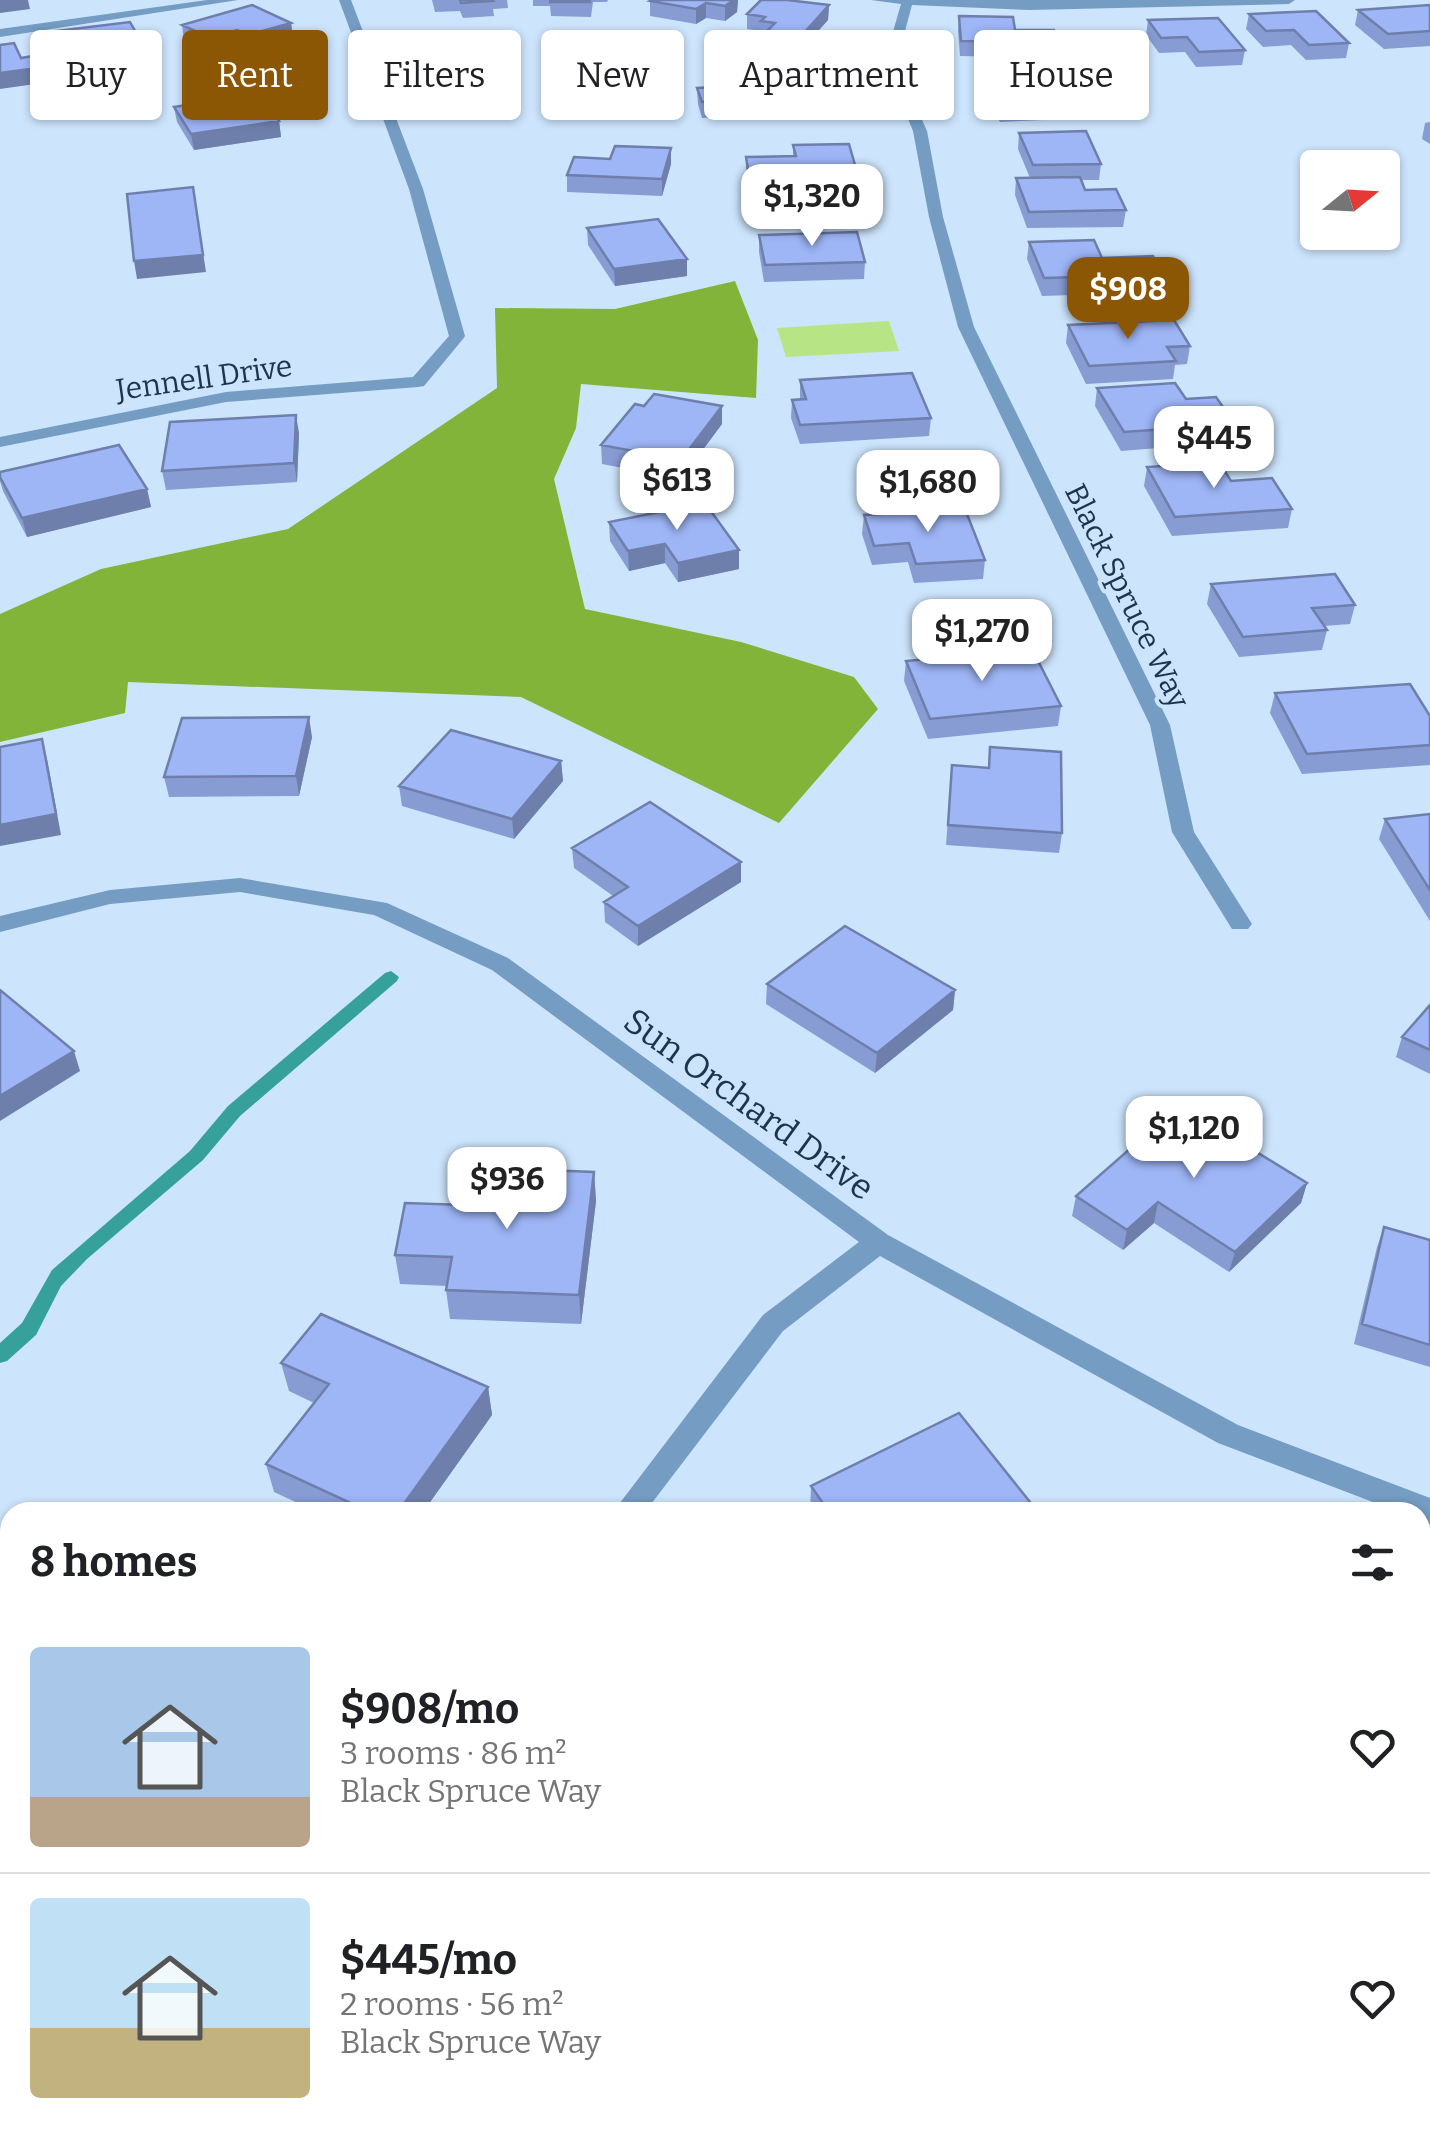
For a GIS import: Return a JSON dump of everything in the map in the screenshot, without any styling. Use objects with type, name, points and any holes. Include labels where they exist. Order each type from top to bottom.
[{"type":"street","points":[[0,32],[232,0]]},
{"type":"street","name":"Jennell Drive","points":[[0,442],[226,397],[418,382],[457,336],[416,189],[345,0]]},
{"type":"street","points":[[877,0],[1030,6],[1289,0]]},
{"type":"street","name":"Black Spruce Way","points":[[907,3],[896,42],[897,77],[920,130],[936,217],[966,328],[1160,725],[1184,832],[1240,924]]},
{"type":"street","name":"Sun Orchard Drive","points":[[0,924],[110,897],[240,885],[378,908],[500,964],[878,1242],[1228,1434],[1406,1502]]},
{"type":"street","points":[[636,1502],[773,1324],[878,1242]]},
{"type":"green space","points":[[735,281],[758,340],[756,398],[581,384],[576,428],[554,479],[585,609],[741,642],[854,677],[878,709],[779,823],[521,697],[128,682],[125,713],[0,742],[0,614],[101,569],[288,529],[497,388],[495,308],[615,309]]},
{"type":"green space","points":[[889,321],[899,351],[786,357],[777,328]]},
{"type":"building","points":[[460,0],[492,0],[493,1],[461,3]]},
{"type":"building","points":[[590,0],[590,2],[550,2]]},
{"type":"building","points":[[652,0],[734,0],[725,6],[706,3],[696,9]]},
{"type":"building","points":[[761,0],[829,5],[806,30],[768,30],[775,23],[747,14]]},
{"type":"building","points":[[252,5],[291,23],[266,30],[193,30],[182,25]]},
{"type":"building","points":[[1430,5],[1430,31],[1388,34],[1358,10]]},
{"type":"building","points":[[1316,11],[1349,43],[1309,45],[1294,30],[1266,31],[1249,14]]},
{"type":"building","points":[[959,16],[1013,17],[1015,30],[974,30],[974,41],[961,41]]},
{"type":"building","points":[[1218,18],[1245,50],[1199,52],[1187,37],[1161,38],[1148,20]]},
{"type":"building","points":[[130,22],[134,30],[64,30]]},
{"type":"building","points":[[14,43],[21,58],[30,56],[30,69],[0,73],[0,45]]},
{"type":"building","points":[[697,88],[704,88],[704,102],[702,102]]},
{"type":"building","points":[[182,120],[279,121],[191,134]]},
{"type":"building","points":[[1086,131],[1101,164],[1033,165],[1019,133]]},
{"type":"building","points":[[849,144],[857,172],[749,175],[746,157],[796,156],[793,145]]},
{"type":"building","points":[[615,146],[671,148],[662,179],[567,175],[574,157],[610,159]]},
{"type":"building","points":[[1080,177],[1085,190],[1116,189],[1126,210],[1029,212],[1016,178]]},
{"type":"building","points":[[193,187],[203,255],[134,261],[127,194]]},
{"type":"building","points":[[658,219],[687,259],[614,269],[587,228]]},
{"type":"building","points":[[857,232],[865,262],[765,265],[759,235]]},
{"type":"building","points":[[1094,240],[1102,258],[1153,256],[1162,275],[1044,278],[1029,242]]},
{"type":"building","points":[[1174,320],[1190,346],[1167,347],[1176,361],[1089,366],[1068,325]]},
{"type":"building","points":[[912,373],[931,418],[800,425],[792,400],[806,399],[800,380]]},
{"type":"building","points":[[1175,383],[1186,399],[1216,397],[1235,424],[1124,432],[1097,388]]},
{"type":"building","points":[[654,394],[722,406],[681,460],[601,445],[635,404],[644,406]]},
{"type":"building","points":[[296,415],[294,463],[162,471],[170,422]]},
{"type":"building","points":[[119,445],[147,489],[22,518],[0,477],[0,472]]},
{"type":"building","points":[[1219,462],[1231,481],[1272,478],[1292,509],[1175,517],[1147,467]]},
{"type":"building","points":[[705,503],[739,550],[678,563],[665,544],[628,551],[609,522]]},
{"type":"building","points":[[965,509],[985,560],[916,564],[909,543],[874,546],[864,515]]},
{"type":"building","points":[[1335,574],[1355,605],[1312,608],[1327,630],[1243,637],[1211,584]]},
{"type":"building","points":[[1032,649],[1061,706],[930,719],[906,661]]},
{"type":"building","points":[[1410,684],[1430,716],[1430,745],[1307,754],[1275,693]]},
{"type":"building","points":[[309,717],[296,776],[164,777],[182,718]]},
{"type":"building","points":[[451,730],[561,761],[512,819],[399,786]]},
{"type":"building","points":[[42,739],[56,814],[0,825],[0,747]]},
{"type":"building","points":[[990,747],[1061,752],[1062,833],[948,825],[952,765],[989,768]]},
{"type":"building","points":[[650,802],[741,862],[638,926],[604,902],[628,887],[572,848]]},
{"type":"building","points":[[1430,814],[1430,890],[1385,819]]},
{"type":"building","points":[[845,926],[955,990],[877,1053],[767,984]]},
{"type":"building","points":[[0,990],[74,1051],[0,1096]]},
{"type":"building","points":[[1430,1005],[1430,1050],[1402,1037]]},
{"type":"building","points":[[1180,1105],[1307,1183],[1235,1252],[1158,1202],[1127,1230],[1076,1196]]},
{"type":"building","points":[[472,1167],[594,1172],[579,1295],[446,1290],[452,1257],[395,1255],[405,1203],[465,1205]]},
{"type":"building","points":[[1384,1227],[1430,1240],[1430,1345],[1362,1324]]},
{"type":"building","points":[[321,1314],[488,1387],[405,1502],[348,1502],[266,1464],[329,1384],[281,1363]]},
{"type":"building","points":[[959,1413],[1030,1502],[822,1502],[811,1486]]},
{"type":"waterway","points":[[0,1355],[29,1329],[59,1275],[196,1156],[234,1111],[391,977]]}]
